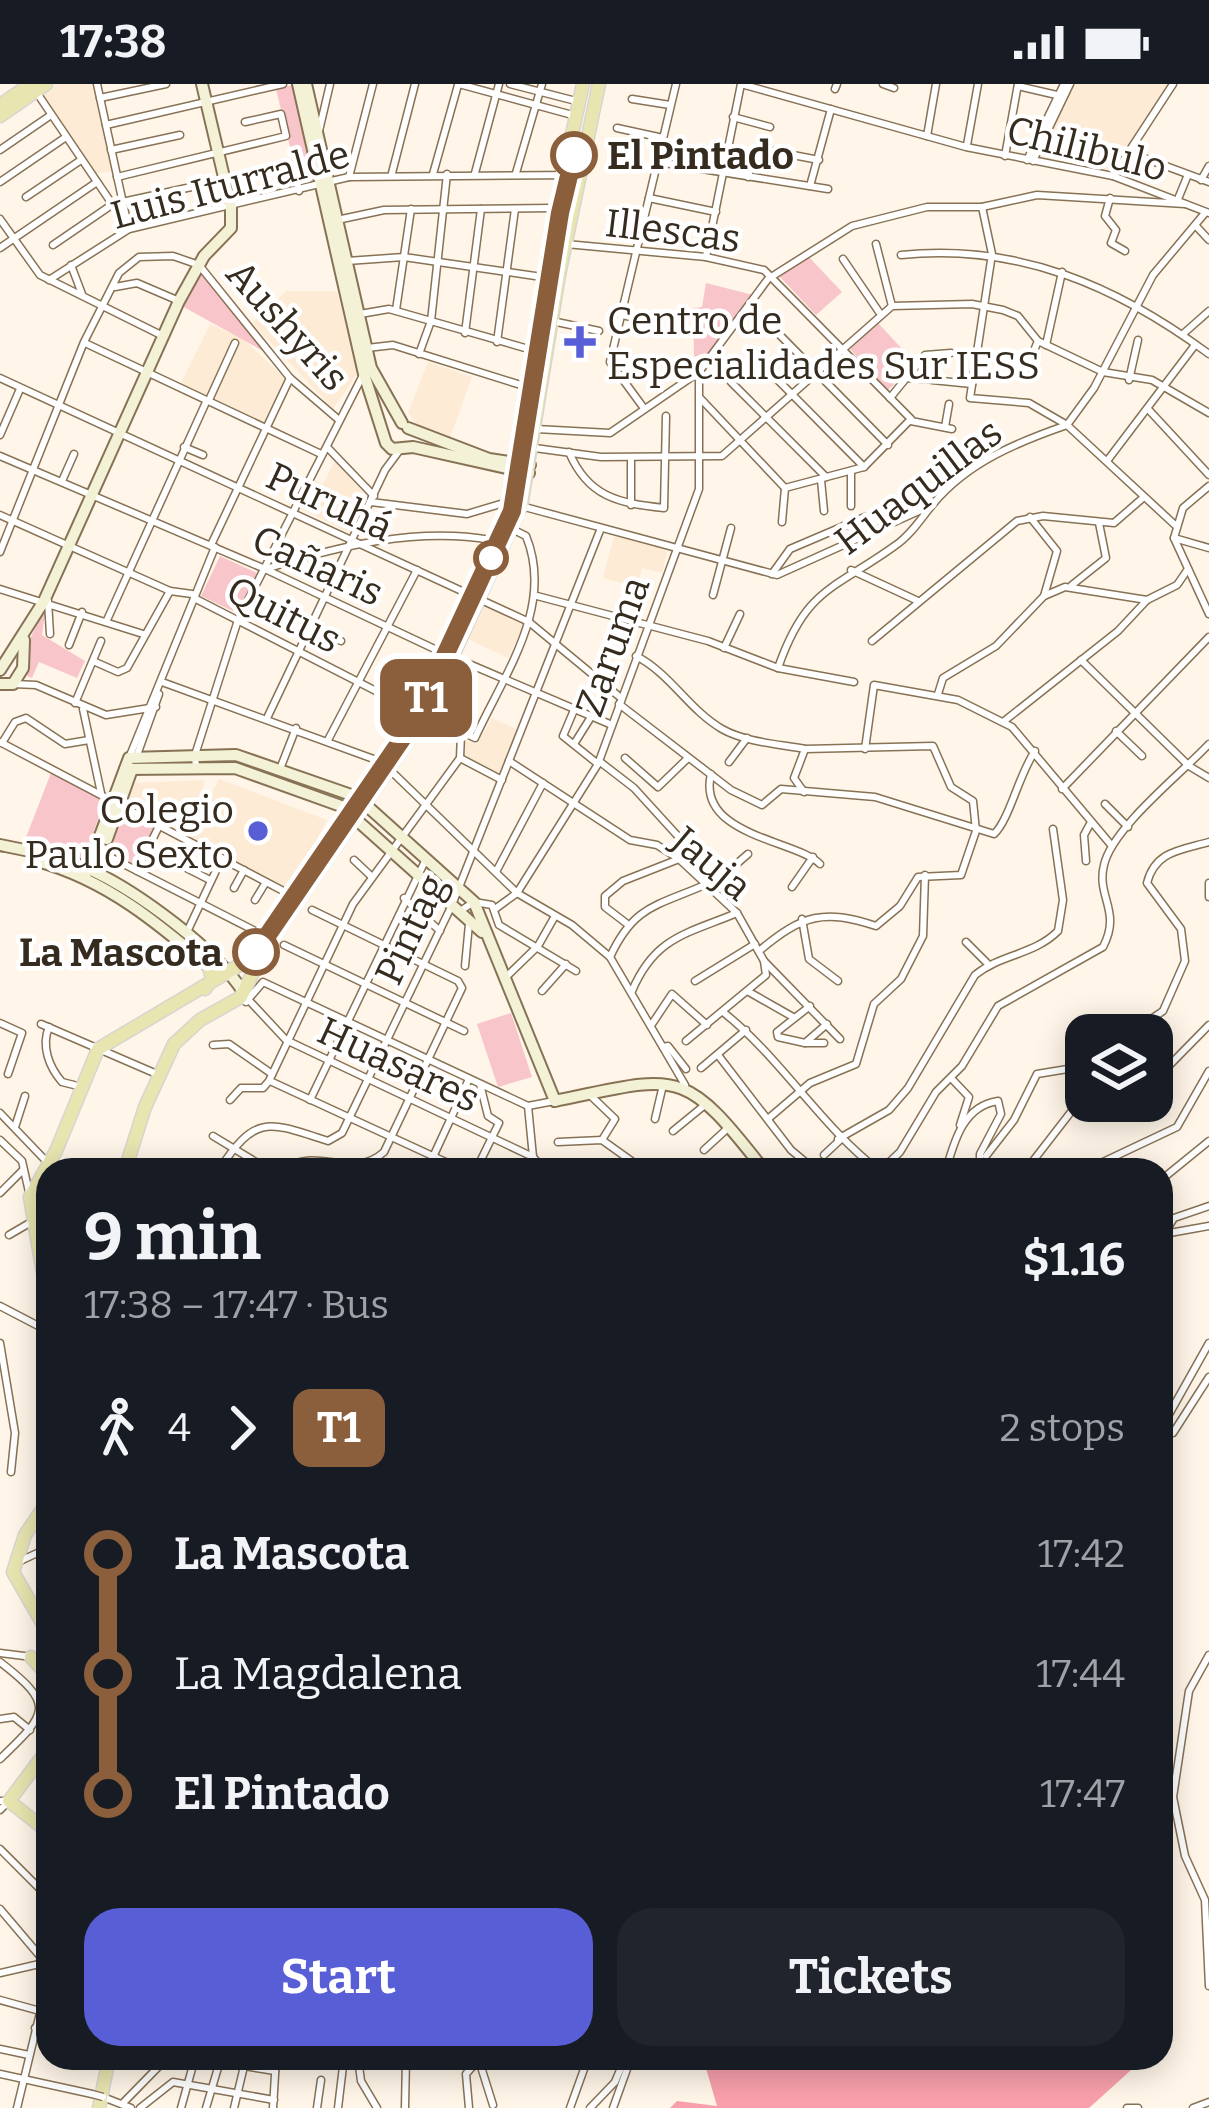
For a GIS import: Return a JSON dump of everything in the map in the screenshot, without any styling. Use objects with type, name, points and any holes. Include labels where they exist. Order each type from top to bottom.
[{"type":"main road","points":[[236,986],[290,896],[420,713],[512,501],[562,172],[583,84]]},
{"type":"main road","points":[[521,460],[536,430],[565,244],[599,84]]},
{"type":"main road","points":[[0,105],[36,86]]},
{"type":"main road","points":[[0,116],[36,86]]},
{"type":"main road","points":[[474,597],[512,529],[512,501]]},
{"type":"main road","points":[[129,1158],[159,1075],[181,1035],[236,986],[262,954],[351,815]]},
{"type":"main road","points":[[204,990],[212,979],[209,966]]},
{"type":"main road","points":[[53,1158],[98,1049],[204,990],[236,986]]},
{"type":"main road","points":[[36,1188],[30,1197],[36,1241]]},
{"type":"main road","points":[[30,1197],[36,1193]]},
{"type":"main road","points":[[36,1518],[9,1570],[36,1614]]},
{"type":"main road","points":[[31,1657],[36,1663]]},
{"type":"main road","points":[[36,1764],[3,1804],[36,1825]]},
{"type":"main road","points":[[97,2102],[103,2070]]},
{"type":"street","points":[[97,84],[129,229]]},
{"type":"street","points":[[100,98],[166,84]]},
{"type":"street","points":[[3,666],[46,601],[89,493],[179,301],[199,265],[229,234],[231,207],[202,84]]},
{"type":"street","points":[[302,84],[376,384],[405,426],[426,439],[521,460]]},
{"type":"street","points":[[302,84],[364,374],[385,439],[385,470]]},
{"type":"street","points":[[318,134],[330,84]]},
{"type":"street","points":[[349,177],[373,84]]},
{"type":"street","points":[[392,174],[416,84]]},
{"type":"street","points":[[433,174],[459,84],[536,105],[578,108]]},
{"type":"street","points":[[475,173],[499,84]]},
{"type":"street","points":[[510,84],[541,88],[578,108]]},
{"type":"street","points":[[643,406],[610,364],[676,84]]},
{"type":"street","points":[[706,257],[741,84]]},
{"type":"street","name":"Chilibulo","points":[[741,84],[966,147],[1113,176],[1207,212]]},
{"type":"street","points":[[883,84],[893,88]]},
{"type":"street","points":[[927,136],[937,84]]},
{"type":"street","points":[[966,147],[978,84]]},
{"type":"street","points":[[1030,161],[1067,84]]},
{"type":"street","points":[[1113,176],[1173,84]]},
{"type":"street","points":[[106,124],[276,85]]},
{"type":"street","points":[[1005,156],[1018,85],[1061,96]]},
{"type":"street","points":[[36,86],[51,116],[129,229]]},
{"type":"street","points":[[515,173],[541,88]]},
{"type":"street","points":[[632,99],[671,105]]},
{"type":"street","points":[[810,186],[831,108]]},
{"type":"street","points":[[116,177],[286,136],[281,114],[245,122]]},
{"type":"street","points":[[0,150],[51,116]]},
{"type":"street","points":[[733,117],[770,127]]},
{"type":"street","points":[[617,128],[663,138]]},
{"type":"street","points":[[111,150],[180,136]]},
{"type":"street","points":[[0,182],[66,137]]},
{"type":"street","points":[[748,177],[756,148],[819,160]]},
{"type":"street","points":[[1128,152],[1205,181],[1209,166]]},
{"type":"street","points":[[26,197],[81,160]]},
{"type":"street","points":[[658,162],[828,189]]},
{"type":"street","points":[[254,174],[293,164],[299,190]]},
{"type":"street","points":[[419,354],[431,321],[447,174]]},
{"type":"street","name":"Luis Iturralde","points":[[49,280],[129,229],[349,177],[579,175]]},
{"type":"street","points":[[536,430],[605,435],[699,372],[772,275],[852,226],[927,207],[982,207],[1037,195],[1182,201],[1186,177]]},
{"type":"street","points":[[0,248],[97,182]]},
{"type":"street","points":[[52,245],[112,204],[196,186]]},
{"type":"street","points":[[649,198],[718,212]]},
{"type":"street","points":[[1110,198],[1105,216],[1116,230],[1112,243],[1125,251]]},
{"type":"street","points":[[982,207],[992,254],[970,398],[1029,403],[1067,425],[1175,525]]},
{"type":"street","points":[[337,220],[411,209],[556,208]]},
{"type":"street","points":[[396,310],[411,209]]},
{"type":"street","points":[[465,333],[481,209]]},
{"type":"street","points":[[497,343],[515,209]]},
{"type":"street","points":[[1067,425],[1103,372],[1162,262],[1207,212]]},
{"type":"street","points":[[0,219],[49,280],[163,336]]},
{"type":"street","points":[[1196,226],[1209,240]]},
{"type":"street","name":"Illescas","points":[[565,244],[706,257],[772,275]]},
{"type":"street","points":[[876,244],[892,306]]},
{"type":"street","points":[[901,255],[948,250],[992,254],[1062,272],[1137,303],[1208,350]]},
{"type":"street","points":[[0,552],[57,403],[127,263],[139,256],[173,256],[199,265]]},
{"type":"street","points":[[343,262],[404,257],[545,277]]},
{"type":"street","points":[[843,259],[879,312]]},
{"type":"street","points":[[71,265],[83,298]]},
{"type":"street","name":"Aushyris","points":[[199,265],[290,378],[339,420]]},
{"type":"street","points":[[1025,372],[1042,343],[1062,272]]},
{"type":"street","points":[[772,275],[911,420],[949,428],[949,404]]},
{"type":"street","points":[[113,288],[137,283],[179,301]]},
{"type":"street","points":[[385,439],[404,448],[521,460],[569,452],[700,460],[722,456],[840,346],[892,306],[987,306],[1018,316],[1042,343],[1103,372],[1163,386],[1209,413]]},
{"type":"street","points":[[358,314],[396,310],[497,343],[536,350]]},
{"type":"street","points":[[1183,334],[1209,311]]},
{"type":"street","points":[[622,315],[655,322]]},
{"type":"street","points":[[552,321],[599,331]]},
{"type":"street","points":[[770,325],[889,445]]},
{"type":"street","points":[[1129,380],[1138,340]]},
{"type":"street","points":[[84,342],[265,428],[323,450],[372,499],[467,514],[512,501],[772,574],[782,574],[930,506]]},
{"type":"street","points":[[107,620],[235,344]]},
{"type":"street","points":[[367,348],[388,344],[493,380],[530,387]]},
{"type":"street","points":[[1107,461],[1195,344]]},
{"type":"street","points":[[890,398],[925,355],[951,353]]},
{"type":"street","points":[[754,356],[864,467]]},
{"type":"street","name":"Zaruma","points":[[495,909],[517,893],[577,804],[598,762],[699,489],[699,372]]},
{"type":"street","points":[[196,761],[238,620],[364,374]]},
{"type":"street","name":"Puruhá","points":[[0,378],[529,622],[688,757],[762,805],[778,789],[804,792]]},
{"type":"street","points":[[90,874],[111,799],[130,764],[213,546],[290,378]]},
{"type":"street","points":[[905,378],[972,384]]},
{"type":"street","points":[[730,382],[824,479],[824,511]]},
{"type":"street","points":[[0,435],[21,388]]},
{"type":"street","points":[[699,397],[785,488],[782,521]]},
{"type":"street","points":[[1148,409],[1209,475]]},
{"type":"street","points":[[569,452],[589,488],[631,505],[665,507],[666,416]]},
{"type":"street","points":[[785,488],[864,467],[911,420]]},
{"type":"street","points":[[385,439],[390,425],[405,426]]},
{"type":"street","name":"Huaquillas","points":[[778,668],[789,636],[813,600],[850,570],[898,544],[930,506],[1002,448],[1067,425]]},
{"type":"street","points":[[268,716],[385,470],[404,448],[405,426]]},
{"type":"street","points":[[184,447],[203,455]]},
{"type":"street","points":[[62,481],[74,454]]},
{"type":"street","name":"Cañaris","points":[[0,456],[266,568],[448,655],[612,725]]},
{"type":"street","points":[[631,505],[632,458]]},
{"type":"street","points":[[851,471],[851,506]]},
{"type":"street","points":[[1209,486],[1191,498],[1175,525],[1174,538],[1209,614]]},
{"type":"street","points":[[872,641],[1006,527],[1030,517],[1099,523],[1123,519],[1144,497]]},
{"type":"street","name":"Quitus","points":[[0,515],[189,598],[199,587]]},
{"type":"street","points":[[772,574],[790,549],[865,517]]},
{"type":"street","points":[[1030,517],[1057,551],[1044,596]]},
{"type":"street","points":[[938,695],[943,678],[996,646],[1044,596],[1072,585],[1106,558],[1099,523]]},
{"type":"street","name":"Pintag","points":[[350,1118],[440,931],[460,912],[460,887],[601,528]]},
{"type":"street","points":[[713,595],[731,528]]},
{"type":"street","points":[[502,679],[537,596],[529,540],[512,529]]},
{"type":"street","points":[[266,568],[352,542],[466,536],[496,541]]},
{"type":"street","points":[[1174,538],[1209,548]]},
{"type":"street","points":[[376,552],[373,547],[380,541]]},
{"type":"street","points":[[1003,722],[1147,600],[1177,585],[1188,569]]},
{"type":"street","points":[[328,740],[417,570]]},
{"type":"street","points":[[850,570],[918,601]]},
{"type":"street","points":[[1072,585],[1147,600]]},
{"type":"street","points":[[0,589],[143,634]]},
{"type":"street","points":[[93,661],[123,671],[143,634],[162,614],[170,591]]},
{"type":"street","points":[[537,596],[724,648],[778,668],[854,682]]},
{"type":"street","name":"Quitus","points":[[194,598],[473,739],[502,679]]},
{"type":"street","points":[[46,601],[50,634]]},
{"type":"street","points":[[69,645],[82,612]]},
{"type":"street","points":[[724,648],[740,614]]},
{"type":"street","points":[[312,626],[341,641]]},
{"type":"street","points":[[4,685],[23,665],[27,631]]},
{"type":"street","points":[[1062,789],[1209,637]]},
{"type":"street","points":[[90,874],[102,853],[111,799],[78,705],[100,641]]},
{"type":"street","points":[[636,656],[667,674],[678,692],[717,726],[747,738],[805,749],[933,746],[951,787],[973,801],[976,831],[961,875],[925,874],[876,926],[851,915],[802,919],[695,981]]},
{"type":"street","points":[[1081,659],[1189,766],[1209,778]]},
{"type":"street","points":[[3,666],[23,665]]},
{"type":"street","points":[[23,665],[36,686]]},
{"type":"street","points":[[865,748],[877,684],[938,695],[1003,722],[1035,751],[1112,846]]},
{"type":"street","points":[[4,685],[36,686],[78,705],[123,715],[153,706]]},
{"type":"street","points":[[161,686],[268,716],[386,765],[517,893],[610,957],[685,1085],[709,1102],[754,1158]]},
{"type":"street","points":[[574,710],[563,736],[634,788],[698,858],[692,871]]},
{"type":"street","points":[[574,745],[591,717]]},
{"type":"street","points":[[89,740],[65,744],[26,718],[14,722],[1,743],[290,896]]},
{"type":"street","points":[[280,773],[296,728]]},
{"type":"street","points":[[1116,730],[1142,756]]},
{"type":"street","points":[[230,1100],[241,1088],[262,1088],[271,1077],[342,925],[460,758],[461,734]]},
{"type":"street","points":[[729,762],[747,738]]},
{"type":"street","points":[[888,1158],[1004,1000],[1049,981],[1103,947],[1113,919],[1102,871],[1112,846],[1209,744]]},
{"type":"street","points":[[805,749],[794,778],[804,792],[875,797],[976,831],[1000,830],[1016,779],[1035,751]]},
{"type":"street","points":[[625,758],[662,786],[688,757]]},
{"type":"street","points":[[460,758],[502,780]]},
{"type":"street","points":[[130,764],[196,761],[280,773],[361,801],[474,902],[555,1101]]},
{"type":"street","name":"Jauja","points":[[509,761],[630,840],[657,845],[679,860],[737,913],[764,961],[840,1040]]},
{"type":"street","points":[[280,773],[351,815],[489,939]]},
{"type":"street","points":[[711,774],[711,792],[735,826],[820,864]]},
{"type":"street","points":[[634,788],[645,776]]},
{"type":"street","points":[[497,870],[543,783]]},
{"type":"street","points":[[1105,804],[1128,827]]},
{"type":"street","points":[[1086,861],[1084,835],[1090,823]]},
{"type":"street","points":[[137,872],[159,825]]},
{"type":"street","points":[[824,1155],[898,1099],[965,988],[988,964],[1026,953],[1058,931],[1064,900],[1053,829]]},
{"type":"street","points":[[1160,1014],[1185,961],[1181,929],[1149,887],[1149,875],[1158,858],[1209,842]]},
{"type":"street","points":[[0,849],[90,874],[111,886],[186,936],[236,986]]},
{"type":"street","points":[[149,849],[210,880]]},
{"type":"street","points":[[102,853],[264,936]]},
{"type":"street","points":[[610,957],[626,923],[708,886],[748,854]]},
{"type":"street","points":[[792,887],[813,857]]},
{"type":"street","points":[[186,936],[222,858]]},
{"type":"street","points":[[310,1100],[426,859]]},
{"type":"street","points":[[354,860],[372,877]]},
{"type":"street","points":[[626,923],[605,907],[605,896],[622,880],[679,860]]},
{"type":"street","points":[[234,888],[244,870]]},
{"type":"street","points":[[769,1118],[815,1080],[856,1064],[874,1004],[901,980],[923,936],[925,874]]},
{"type":"street","points":[[255,900],[266,881]]},
{"type":"street","points":[[1209,884],[1209,897]]},
{"type":"street","points":[[111,886],[236,986],[262,982],[528,1106],[664,1082],[685,1085]]},
{"type":"street","points":[[404,898],[440,931]]},
{"type":"street","points":[[460,912],[474,902]]},
{"type":"street","points":[[474,902],[495,909],[499,925],[576,971]]},
{"type":"street","points":[[312,910],[462,985],[392,1137],[376,1158]]},
{"type":"street","points":[[460,912],[465,966]]},
{"type":"street","points":[[632,991],[643,966],[662,944],[737,913]]},
{"type":"street","points":[[506,978],[538,946],[555,916]]},
{"type":"street","points":[[802,919],[809,959],[838,981]]},
{"type":"street","points":[[966,942],[988,964]]},
{"type":"street","points":[[284,945],[464,1031]]},
{"type":"street","points":[[686,1042],[766,975],[764,961]]},
{"type":"street","points":[[542,991],[566,964]]},
{"type":"street","name":"Huasares","points":[[236,986],[286,1040],[533,1157]]},
{"type":"street","points":[[749,992],[793,1018]]},
{"type":"street","points":[[652,1024],[673,994],[707,1025]]},
{"type":"street","points":[[810,1006],[776,1035],[824,1043]]},
{"type":"street","points":[[723,1012],[746,1030],[839,1140],[863,1158]]},
{"type":"street","points":[[0,1023],[22,1033],[8,1074]]},
{"type":"street","points":[[805,1043],[826,1024]]},
{"type":"street","points":[[74,1085],[62,1082],[53,1070],[44,1041],[45,1025],[159,1075]]},
{"type":"street","points":[[1173,1062],[1209,1025]]},
{"type":"street","points":[[701,1068],[746,1030]]},
{"type":"street","points":[[213,1045],[229,1044],[310,1100],[438,1158]]},
{"type":"street","points":[[663,1047],[668,1046],[686,1069]]},
{"type":"street","points":[[0,1052],[14,1057]]},
{"type":"street","points":[[718,1055],[801,1158]]},
{"type":"street","points":[[985,1152],[1013,1120],[1032,1079],[1046,1069],[1065,1068]]},
{"type":"street","points":[[1111,1158],[1177,1127],[1209,1071]]},
{"type":"street","points":[[950,1078],[970,1102],[950,1158]]},
{"type":"street","points":[[434,1156],[470,1079]]},
{"type":"street","points":[[655,1119],[664,1082]]},
{"type":"street","points":[[480,1084],[488,1115],[499,1123],[482,1158]]},
{"type":"street","points":[[589,1094],[615,1119],[602,1140]]},
{"type":"street","points":[[9,1147],[18,1131],[25,1096]]},
{"type":"street","points":[[959,1130],[978,1109],[998,1101],[1001,1114],[985,1158]]},
{"type":"street","points":[[673,1131],[709,1102]]},
{"type":"street","points":[[528,1106],[533,1157]]},
{"type":"street","points":[[0,1113],[43,1158]]},
{"type":"street","points":[[227,1158],[249,1132],[270,1124],[333,1140],[350,1118]]},
{"type":"street","points":[[1035,1158],[1065,1120]]},
{"type":"street","points":[[704,1150],[729,1127]]},
{"type":"street","points":[[213,1136],[246,1158]]},
{"type":"street","points":[[0,1140],[25,1169],[30,1197]]},
{"type":"street","points":[[558,1142],[602,1140],[627,1158]]},
{"type":"street","points":[[1173,1170],[1209,1141]]},
{"type":"street","points":[[32,1145],[53,1142]]},
{"type":"street","points":[[0,1192],[25,1169]]},
{"type":"street","points":[[1173,1220],[1209,1206]]},
{"type":"street","points":[[9,1235],[32,1221]]},
{"type":"street","points":[[1173,1235],[1209,1226]]},
{"type":"street","points":[[0,1306],[36,1325]]},
{"type":"street","points":[[0,1342],[15,1433],[11,1472]]},
{"type":"street","points":[[1173,1407],[1209,1342]]},
{"type":"street","points":[[1173,1433],[1209,1377]]},
{"type":"street","points":[[9,1570],[36,1555]]},
{"type":"street","points":[[1209,1655],[1189,1691],[1173,1800],[1185,1856],[1205,1900],[1209,1986]]},
{"type":"street","points":[[0,1658],[36,1658]]},
{"type":"street","points":[[0,1658],[36,1690]]},
{"type":"street","points":[[3,1720],[31,1730]]},
{"type":"street","points":[[0,1759],[36,1722]]},
{"type":"street","points":[[0,1849],[36,1885]]},
{"type":"street","points":[[0,1909],[36,1950]]},
{"type":"street","points":[[0,1973],[36,1965]]},
{"type":"street","points":[[0,2000],[36,2010]]},
{"type":"street","points":[[17,2108],[36,2025]]},
{"type":"street","points":[[0,2048],[29,2055]]},
{"type":"street","points":[[131,2106],[158,2070]]},
{"type":"street","points":[[181,2108],[192,2070]]},
{"type":"street","points":[[206,2108],[218,2070]]},
{"type":"street","points":[[234,2108],[243,2070]]},
{"type":"street","points":[[0,2074],[97,2102],[131,2106],[173,2083],[273,2104],[272,2070]]},
{"type":"street","points":[[338,2108],[343,2070]]},
{"type":"street","points":[[360,2070],[377,2108]]},
{"type":"street","points":[[406,2070],[406,2108]]},
{"type":"street","points":[[469,2108],[466,2074],[470,2070]]},
{"type":"street","points":[[482,2070],[493,2105]]},
{"type":"street","points":[[570,2108],[584,2070]]},
{"type":"street","points":[[590,2108],[622,2070]]},
{"type":"street","points":[[612,2108],[624,2070]]},
{"type":"street","points":[[317,2108],[321,2080]]},
{"type":"street","points":[[1193,2108],[1209,2102]]},
{"type":"street","points":[[1127,2108],[1138,2108]]},
{"type":"shaded area","points":[[56,84],[94,84],[113,171],[95,174],[40,94]]},
{"type":"shaded area","points":[[1072,84],[1167,84],[1112,170],[1035,159]]},
{"type":"shaded area","points":[[293,85],[316,184],[300,188],[276,89]]},
{"type":"shaded area","points":[[807,255],[842,292],[816,315],[780,277]]},
{"type":"shaded area","points":[[200,272],[203,274],[263,351],[182,306]]},
{"type":"shaded area","points":[[706,283],[753,295],[706,359],[694,356],[693,308],[702,307]]},
{"type":"shaded area","points":[[286,291],[337,291],[357,374],[333,409],[252,323]]},
{"type":"shaded area","points":[[878,323],[916,364],[888,390],[850,349]]},
{"type":"shaded area","points":[[210,324],[243,339],[285,378],[263,423],[181,383]]},
{"type":"shaded area","points":[[428,362],[472,377],[449,440],[419,427],[408,413]]},
{"type":"shaded area","points":[[335,461],[363,492],[346,531],[299,508],[313,480],[323,484]]},
{"type":"shaded area","points":[[614,536],[668,549],[662,573],[642,568],[637,587],[603,578]]},
{"type":"shaded area","points":[[220,556],[257,573],[237,613],[201,596]]},
{"type":"shaded area","points":[[481,604],[524,624],[508,658],[466,638]]},
{"type":"shaded area","points":[[46,606],[42,635],[85,661],[77,678],[39,662],[32,678],[27,676],[27,645]]},
{"type":"shaded area","points":[[492,718],[518,730],[501,777],[459,753],[463,739],[477,744]]},
{"type":"shaded area","points":[[51,773],[105,799],[84,860],[23,845]]},
{"type":"shaded area","name":"Colegio Paulo Sexto","points":[[219,779],[327,820],[289,895],[188,839]]},
{"type":"shaded area","points":[[205,780],[189,835],[127,803],[135,783]]},
{"type":"shaded area","points":[[121,807],[157,830],[138,868],[105,852]]},
{"type":"shaded area","points":[[511,1013],[532,1077],[498,1087],[477,1024]]},
{"type":"shaded area","points":[[706,2070],[1131,2070],[1089,2108],[670,2108],[677,2101],[717,2106]]},
{"type":"bus line","name":"T1","points":[[256,952],[415,720],[516,502],[564,186],[574,155]]},
{"type":"place","name":"El Pintado","points":[[574,155]]},
{"type":"place","name":"Centro de Especialidades Sur IESS","points":[[580,342]]},
{"type":"place","name":"Colegio Paulo Sexto","points":[[258,831]]},
{"type":"place","name":"La Mascota","points":[[256,952]]}]
